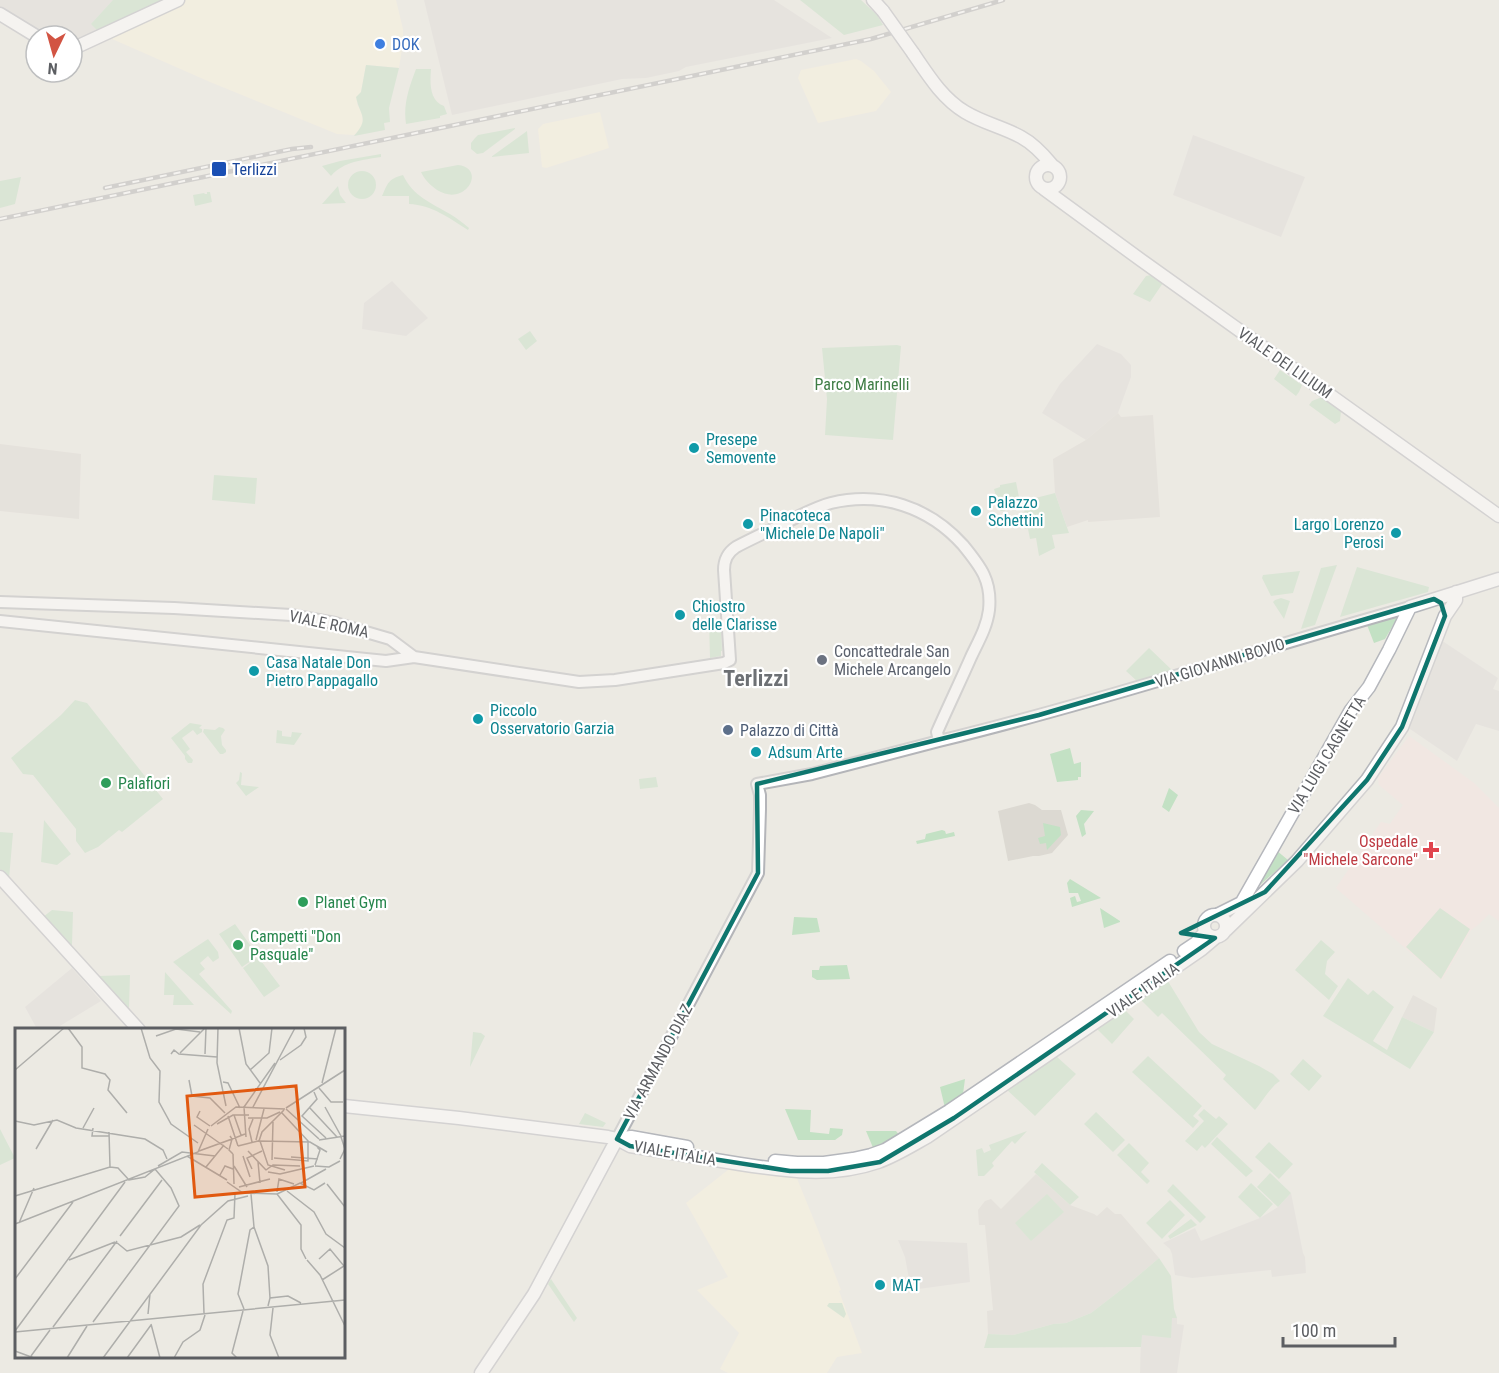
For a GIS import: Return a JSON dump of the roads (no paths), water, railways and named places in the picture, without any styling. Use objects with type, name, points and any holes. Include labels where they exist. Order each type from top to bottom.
[{"type":"main road","points":[[84,43],[178,0]]},
{"type":"main road","name":"VIALE DEI LILIUM","points":[[873,0],[941,93],[957,107],[1027,141],[1057,168],[1060,173],[1059,184],[1062,196],[1072,209]]},
{"type":"main road","points":[[0,14],[24,29]]},
{"type":"main road","points":[[1027,141],[1035,154],[1039,169]]},
{"type":"main road","points":[[1052,165],[1044,165],[1039,169],[1036,180],[1044,189],[1052,189],[1059,184]]},
{"type":"main road","name":"VIALE DEI LILIUM","points":[[1044,189],[1499,516]]},
{"type":"main road","name":"VIA GIOVANNI BOVIO","points":[[1410,607],[1499,579]]},
{"type":"main road","points":[[1265,892],[1211,916],[1205,920],[1204,927],[1210,935],[1223,935],[1297,861],[1367,780],[1402,727],[1445,616],[1456,600],[1456,592]]},
{"type":"main road","points":[[1434,599],[1443,606],[1445,616]]},
{"type":"main road","name":"VIA LUIGI CAGNETTA","points":[[1242,902],[1351,710],[1369,687],[1410,607]]},
{"type":"main road","points":[[0,878],[138,1028]]},
{"type":"main road","points":[[0,888],[130,1028]]},
{"type":"main road","points":[[1217,915],[1225,920],[1226,930]]},
{"type":"main road","name":"VIALE ITALIA","points":[[345,1106],[534,1127],[617,1139],[630,1146],[790,1171],[828,1171],[874,1163],[895,1155],[927,1137],[1202,949],[1210,935]]},
{"type":"main road","name":"VIA ARMANDO DIAZ","points":[[481,1373],[534,1294],[617,1139]]},
{"type":"street","points":[[386,661],[414,657],[579,682],[615,680],[724,663],[730,660],[724,570],[730,551],[815,508],[869,498],[907,506],[942,526],[979,566],[988,582],[987,620],[936,732],[939,741]]},
{"type":"street","name":"VIALE ROMA","points":[[0,602],[291,615],[335,622],[390,639],[386,661],[0,621]]},
{"type":"street","name":"VIA GIOVANNI BOVIO","points":[[758,873],[760,795],[757,784],[812,774],[1039,715],[1410,607]]},
{"type":"street","points":[[390,639],[414,657]]},
{"type":"street","name":"VIA ARMANDO DIAZ","points":[[617,1139],[758,873]]},
{"type":"railway","points":[[0,219],[871,39],[1003,0]]},
{"type":"railway","points":[[105,188],[311,147]]},
{"type":"place","name":"DOK","points":[[380,44]]},
{"type":"place","name":"Terlizzi","points":[[219,169]]},
{"type":"place","name":"Presepe Semovente","points":[[694,448]]},
{"type":"place","name":"Palazzo Schettini","points":[[976,511]]},
{"type":"place","name":"Pinacoteca \"Michele De Napoli\"","points":[[748,524]]},
{"type":"place","name":"Largo Lorenzo Perosi","points":[[1396,533]]},
{"type":"place","name":"Chiostro delle Clarisse","points":[[680,615]]},
{"type":"place","name":"Concattedrale San Michele Arcangelo","points":[[822,660]]},
{"type":"place","name":"Casa Natale Don Pietro Pappagallo","points":[[254,671]]},
{"type":"place","name":"Piccolo Osservatorio Garzia","points":[[478,719]]},
{"type":"place","name":"Palazzo di Città","points":[[728,730]]},
{"type":"place","name":"Adsum Arte","points":[[756,752]]},
{"type":"place","name":"Palafiori","points":[[106,783]]},
{"type":"place","name":"Ospedale \"Michele Sarcone\"","points":[[1431,850]]},
{"type":"place","name":"Planet Gym","points":[[303,902]]},
{"type":"place","name":"Campetti \"Don Pasquale\"","points":[[238,945]]},
{"type":"place","name":"MAT","points":[[880,1285]]},
{"type":"district","name":"Terlizzi","points":[[756,678]]},
{"type":"park label","name":"Parco Marinelli","points":[[862,384]]}]
